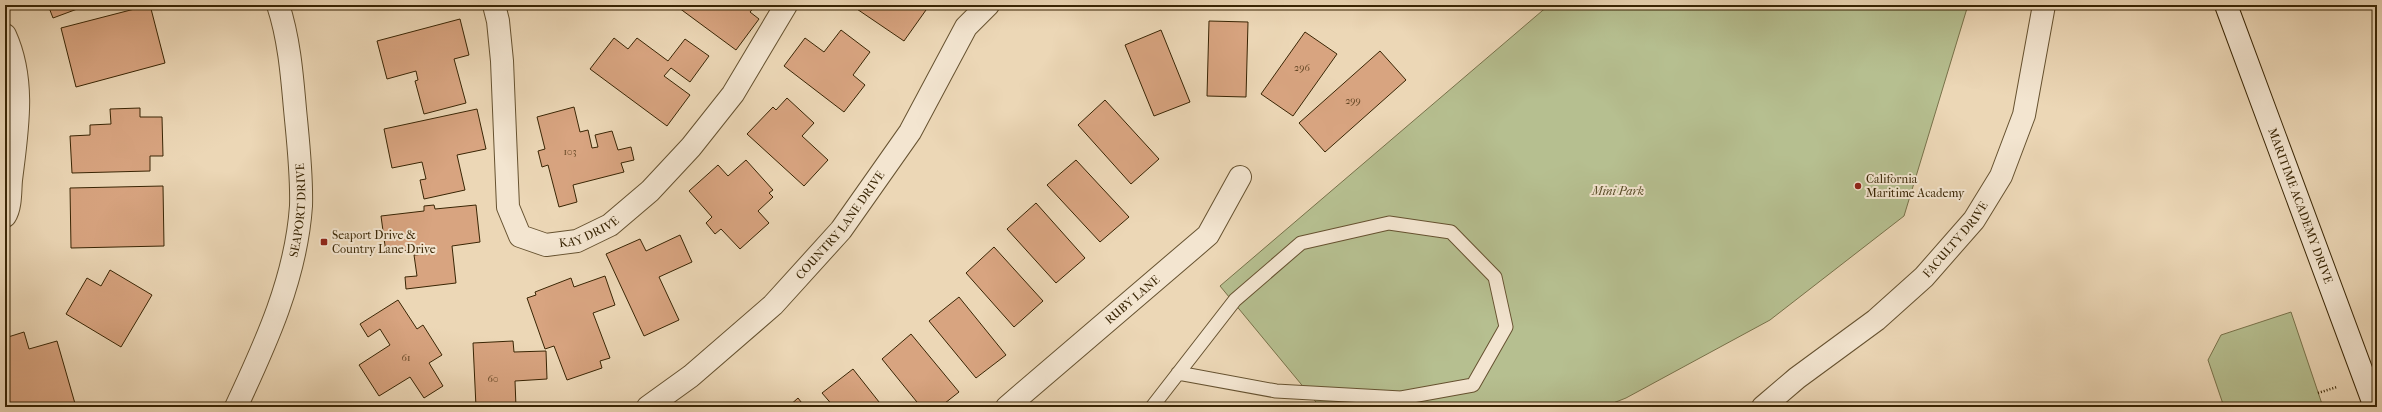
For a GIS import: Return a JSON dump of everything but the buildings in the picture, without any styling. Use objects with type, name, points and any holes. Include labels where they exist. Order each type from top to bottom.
[{"type":"street","name":"SEAPORT DRIVE","points":[[236,407],[270,334],[289,273],[298,233],[301,205],[299,155],[293,86],[282,18],[278,5]]},
{"type":"street","name":"KAY DRIVE","points":[[494,5],[498,21],[502,60],[508,207],[520,236],[546,245],[577,241],[610,225],[650,191],[691,146],[733,94],[786,5]]},
{"type":"street","name":"COUNTRY LANE DRIVE","points":[[648,407],[691,376],[772,305],[841,230],[910,132],[966,27],[988,5]]},
{"type":"street","name":"FACULTY DRIVE","points":[[1763,407],[1797,378],[1876,320],[1924,277],[1974,220],[2001,176],[2024,115],[2044,5]]},
{"type":"street","name":"MARITIME ACADEMY DRIVE","points":[[2226,5],[2375,407]]},
{"type":"street","points":[[5,35],[13,53],[19,85],[18,129],[5,216]]},
{"type":"street","name":"RUBY LANE","points":[[1007,407],[1208,235],[1240,177]]},
{"type":"lane","points":[[1152,407],[1178,373],[1235,300],[1301,243],[1389,223],[1451,232],[1495,277],[1506,327],[1473,385],[1402,398],[1276,391],[1178,373]]},
{"type":"green space","name":"Mini Park","points":[[1549,5],[1968,5],[1904,216],[1770,320],[1626,398],[1603,407],[1320,407],[1220,286]]},
{"type":"green space","points":[[2291,312],[2323,407],[2224,407],[2208,360],[2221,335]]},
{"type":"place","name":"California Maritime Academy","points":[[1858,186]]},
{"type":"place","name":"Seaport Drive & Country Lane Drive","points":[[324,242]]}]
